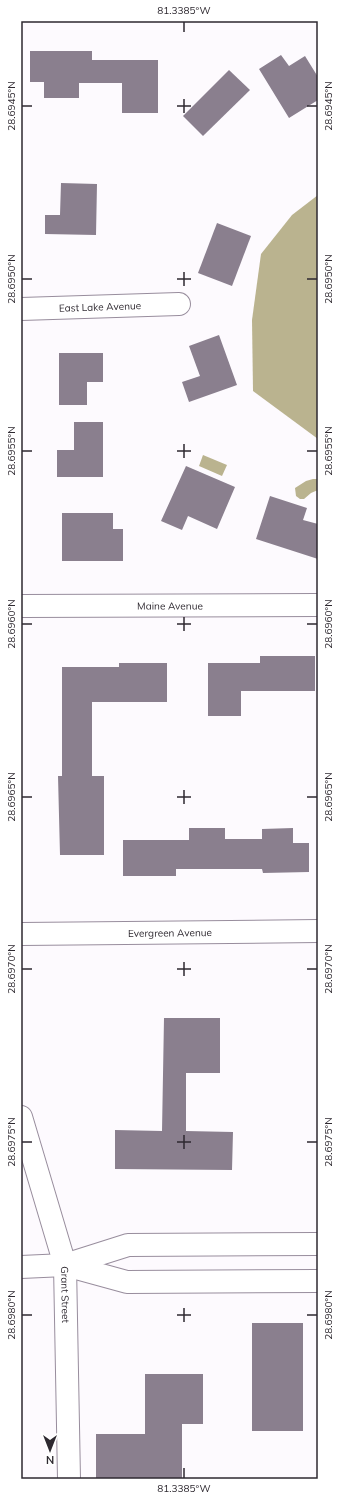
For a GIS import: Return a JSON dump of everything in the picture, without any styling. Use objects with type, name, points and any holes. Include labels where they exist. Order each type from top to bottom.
[{"type":"street","name":"East Lake Avenue","points":[[21,309],[179,304]]},
{"type":"street","name":"Maine Avenue","points":[[21,606],[318,605]]},
{"type":"street","name":"Evergreen Avenue","points":[[21,934],[318,931]]},
{"type":"street","name":"Grant Street","points":[[21,1117],[65,1265],[69,1479]]},
{"type":"street","points":[[21,1267],[65,1265],[128,1244],[318,1244]]},
{"type":"street","points":[[65,1265],[127,1282],[318,1281]]},
{"type":"shaded area","points":[[318,195],[318,439],[253,391],[252,320],[261,254],[292,215]]},
{"type":"shaded area","points":[[203,455],[227,465],[222,476],[199,466]]},
{"type":"shaded area","points":[[318,479],[318,490],[311,493],[304,499],[300,499],[296,496],[295,488],[306,481]]},
{"type":"building","points":[[30,51],[92,51],[92,60],[158,60],[158,113],[122,113],[122,83],[79,83],[79,98],[44,98],[44,82],[30,82]]},
{"type":"building","points":[[281,55],[289,66],[305,56],[318,77],[318,100],[289,118],[259,69]]},
{"type":"building","points":[[229,70],[250,90],[203,136],[183,116]]},
{"type":"building","points":[[61,183],[97,184],[96,235],[45,234],[45,215],[60,215]]},
{"type":"building","points":[[217,223],[251,236],[232,286],[198,273]]},
{"type":"building","points":[[219,335],[237,385],[189,402],[182,382],[200,376],[189,346]]},
{"type":"building","points":[[59,353],[103,353],[103,382],[87,382],[87,405],[59,405]]},
{"type":"building","points":[[74,422],[103,422],[103,477],[57,477],[57,450],[74,450]]},
{"type":"building","points":[[186,466],[235,487],[217,529],[188,516],[182,530],[161,521]]},
{"type":"building","points":[[270,496],[307,508],[303,520],[318,524],[318,559],[256,539]]},
{"type":"building","points":[[62,513],[113,513],[113,529],[123,529],[123,561],[62,561]]},
{"type":"building","points":[[260,656],[315,656],[315,691],[241,691],[241,716],[208,716],[208,663],[260,663]]},
{"type":"building","points":[[119,663],[167,663],[167,702],[92,702],[92,776],[104,776],[104,855],[60,855],[58,776],[62,776],[62,667],[119,667]]},
{"type":"building","points":[[189,828],[225,828],[225,839],[262,839],[262,829],[293,828],[293,843],[309,843],[309,872],[263,873],[262,869],[176,869],[176,876],[123,876],[123,840],[189,840]]},
{"type":"building","points":[[164,1018],[220,1018],[220,1073],[186,1073],[186,1131],[233,1132],[232,1170],[115,1169],[115,1130],[162,1131]]},
{"type":"building","points":[[252,1323],[303,1323],[303,1431],[252,1431]]},
{"type":"building","points":[[145,1374],[203,1374],[203,1424],[182,1424],[182,1479],[96,1479],[96,1434],[145,1434]]}]
